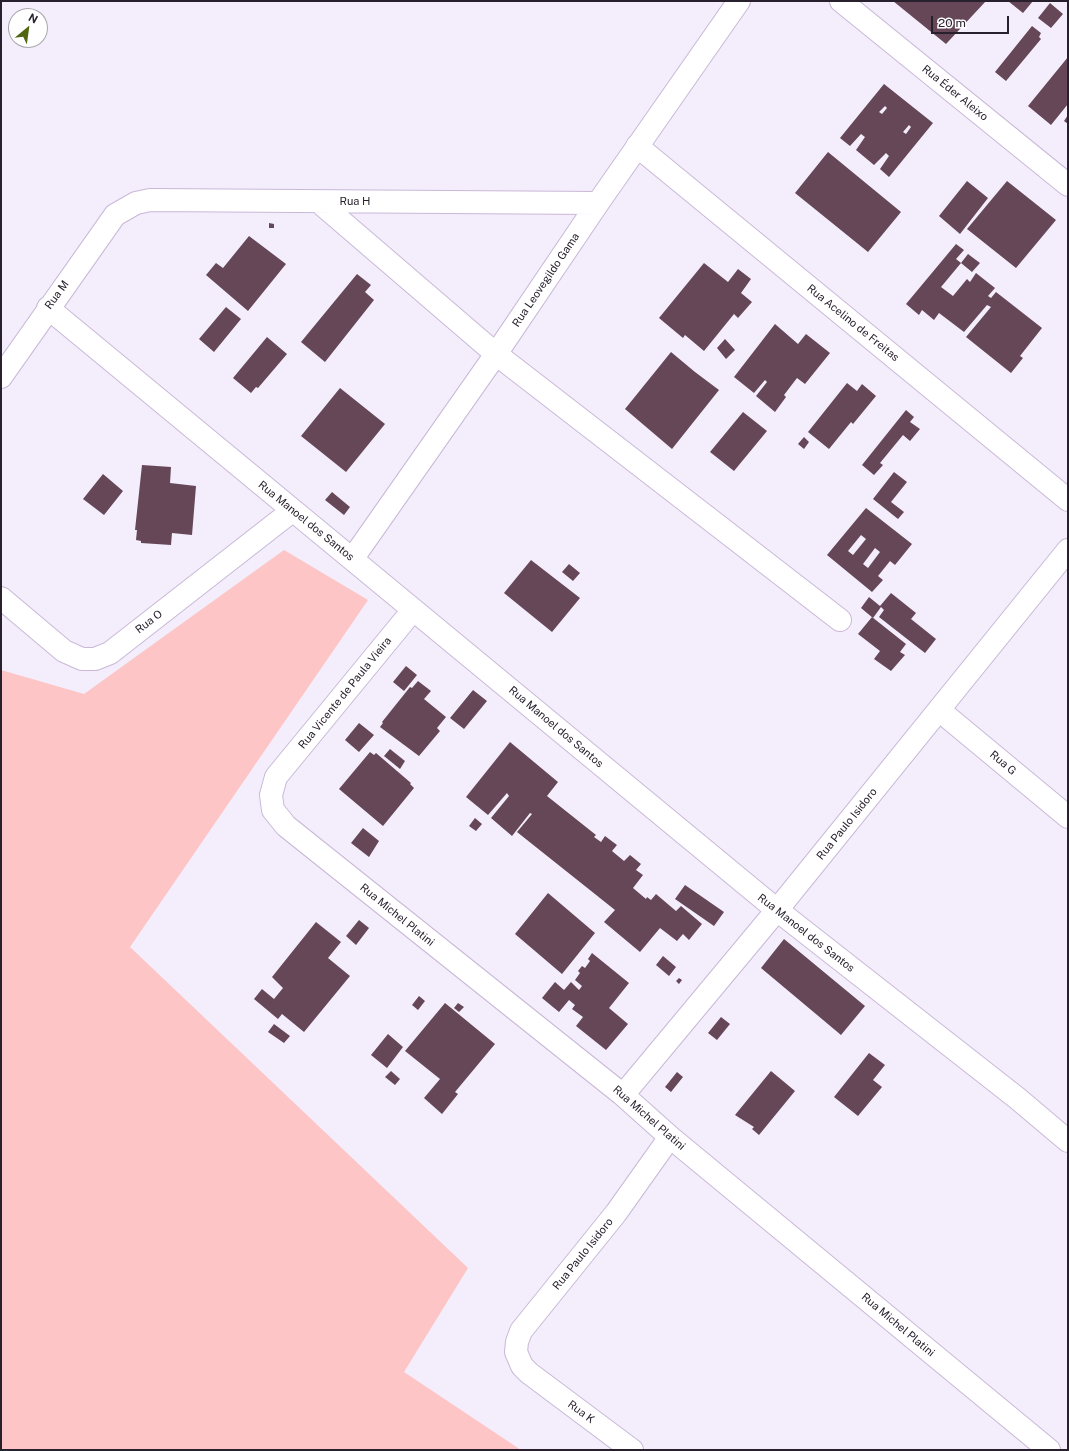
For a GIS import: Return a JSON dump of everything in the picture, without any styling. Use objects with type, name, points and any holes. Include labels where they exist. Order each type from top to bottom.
[{"type":"street","name":"Rua Leovegildo Gama","points":[[353,558],[496,354],[598,203],[739,1]]},
{"type":"street","name":"Rua Éder Aleixo","points":[[842,1],[1068,185]]},
{"type":"street","name":"Rua Acelino de Freitas","points":[[638,146],[1068,500]]},
{"type":"street","name":"Rua H","points":[[115,215],[136,203],[150,200],[598,203]]},
{"type":"street","points":[[319,202],[496,354],[840,620]]},
{"type":"street","name":"Rua M","points":[[1,377],[48,308],[115,215]]},
{"type":"street","name":"Rua Manoel dos Santos","points":[[48,308],[292,511],[353,558],[413,610],[777,910],[1017,1098],[1068,1142]]},
{"type":"street","name":"Rua O","points":[[1,598],[64,651],[82,659],[95,659],[110,653],[292,511]]},
{"type":"street","name":"Rua Paulo Isidoro","points":[[623,1095],[777,910],[1068,550]]},
{"type":"street","name":"Rua Vicente de Paula Vieira","points":[[276,777],[413,610]]},
{"type":"street","name":"Rua G","points":[[939,710],[1068,817]]},
{"type":"street","name":"Rua Michel Platini","points":[[276,777],[271,794],[273,810],[286,826],[623,1095],[670,1137],[1049,1450]]},
{"type":"street","name":"Rua Paulo Isidoro","points":[[529,1373],[522,1366],[516,1352],[517,1342],[521,1331],[616,1213],[670,1137]]},
{"type":"street","name":"Rua K","points":[[529,1373],[632,1450]]},
{"type":"shaded area","points":[[284,550],[368,600],[130,947],[468,1268],[404,1372],[521,1450],[1,1450],[1,670],[84,694]]},
{"type":"building","points":[[893,1],[986,1],[946,44]]},
{"type":"building","points":[[1008,1],[1033,1],[1023,13]]},
{"type":"building","points":[[1050,3],[1063,14],[1051,28],[1038,18]]},
{"type":"building","points":[[1032,26],[1041,33],[1039,37],[1041,39],[1006,81],[995,72]]},
{"type":"building","points":[[1068,57],[1068,104],[1051,125],[1028,106]]},
{"type":"building","points":[[884,84],[933,123],[889,177],[880,169],[889,156],[886,153],[874,165],[856,150],[865,137],[861,134],[850,146],[840,138]],"holes":[[[885,106],[887,108],[882,114],[879,112]],[[909,125],[911,127],[906,134],[903,132]]]},
{"type":"building","points":[[1068,115],[1068,124],[1064,121]]},
{"type":"building","points":[[828,152],[901,212],[868,252],[795,193]]},
{"type":"building","points":[[967,181],[988,198],[960,234],[939,216]]},
{"type":"building","points":[[1007,181],[1056,220],[1016,268],[967,229]]},
{"type":"building","points":[[269,223],[274,224],[274,228],[269,228]]},
{"type":"building","points":[[249,236],[286,264],[248,311],[206,275],[216,263],[223,268]]},
{"type":"building","points":[[956,244],[964,250],[956,259],[961,263],[941,287],[953,296],[967,279],[970,282],[976,273],[995,288],[988,296],[991,298],[996,292],[1042,328],[1020,356],[1023,358],[1011,373],[966,337],[991,307],[987,305],[964,332],[939,313],[934,320],[922,310],[919,315],[906,304]]},
{"type":"building","points":[[968,254],[980,263],[972,272],[961,263]]},
{"type":"building","points":[[704,263],[728,282],[738,269],[751,279],[741,293],[752,302],[738,318],[734,314],[704,351],[685,335],[683,338],[659,318]]},
{"type":"building","points":[[357,274],[371,285],[365,292],[374,300],[325,362],[301,342]]},
{"type":"building","points":[[226,307],[241,319],[214,352],[199,339]]},
{"type":"building","points":[[775,324],[798,344],[806,334],[830,353],[805,384],[797,378],[784,395],[786,397],[775,412],[756,396],[767,382],[765,380],[754,393],[734,377]]},
{"type":"building","points":[[267,337],[287,354],[258,388],[256,387],[251,393],[233,378]]},
{"type":"building","points":[[725,339],[735,350],[726,359],[717,348]]},
{"type":"building","points":[[671,352],[719,390],[672,449],[625,409]]},
{"type":"building","points":[[847,383],[857,391],[862,384],[876,396],[853,424],[851,422],[829,449],[808,432]]},
{"type":"building","points":[[340,388],[385,424],[346,472],[301,436]]},
{"type":"building","points":[[906,410],[914,417],[910,422],[920,429],[910,441],[903,435],[880,463],[883,465],[874,475],[862,465]]},
{"type":"building","points":[[743,412],[767,431],[734,471],[710,452]]},
{"type":"building","points":[[804,437],[809,442],[804,449],[798,444]]},
{"type":"building","points":[[142,465],[171,467],[170,483],[196,486],[192,535],[172,533],[171,545],[141,543],[141,541],[136,540],[137,530],[135,530]]},
{"type":"building","points":[[894,472],[907,482],[891,502],[904,512],[898,519],[873,499]]},
{"type":"building","points":[[103,474],[123,491],[104,515],[83,499]]},
{"type":"building","points":[[332,492],[350,507],[344,515],[325,500]]},
{"type":"building","points":[[866,508],[912,544],[895,565],[890,561],[878,576],[883,580],[872,592],[827,555]],"holes":[[[861,535],[866,539],[853,555],[848,551]],[[875,548],[880,552],[868,568],[863,564]]]},
{"type":"building","points":[[531,560],[580,598],[552,632],[504,593]]},
{"type":"building","points":[[569,564],[580,573],[573,581],[562,572]]},
{"type":"building","points":[[891,593],[916,613],[911,619],[936,639],[925,653],[879,617],[884,610],[881,607],[873,618],[861,608],[869,597],[880,606]]},
{"type":"building","points":[[872,617],[906,644],[900,652],[905,655],[891,671],[874,659],[880,651],[858,634]]},
{"type":"building","points":[[406,666],[417,675],[404,691],[393,682]]},
{"type":"building","points":[[418,681],[431,691],[424,699],[446,717],[437,728],[440,731],[419,756],[380,727],[383,723],[382,722],[410,687],[412,688]]},
{"type":"building","points":[[473,690],[487,701],[464,729],[450,718]]},
{"type":"building","points":[[359,723],[374,735],[359,752],[345,740]]},
{"type":"building","points":[[510,742],[558,782],[547,796],[596,835],[594,837],[601,842],[605,836],[617,845],[612,851],[624,861],[630,855],[641,864],[636,870],[643,875],[633,888],[646,899],[647,897],[651,900],[656,894],[676,911],[681,906],[702,924],[689,940],[683,934],[677,941],[660,928],[640,952],[604,922],[615,910],[517,832],[532,814],[530,813],[512,836],[491,818],[509,796],[507,793],[488,815],[466,797]]},
{"type":"building","points":[[390,749],[405,761],[400,769],[384,756]]},
{"type":"building","points":[[370,752],[374,755],[376,753],[411,783],[410,784],[414,788],[383,826],[339,789]]},
{"type":"building","points":[[475,818],[482,824],[476,831],[469,826]]},
{"type":"building","points":[[363,828],[379,841],[369,857],[351,843]]},
{"type":"building","points":[[685,885],[724,912],[714,926],[675,899]]},
{"type":"building","points":[[548,893],[595,933],[562,974],[515,934]]},
{"type":"building","points":[[359,920],[369,928],[356,945],[346,936]]},
{"type":"building","points":[[316,922],[341,942],[328,958],[350,976],[304,1032],[282,1014],[278,1019],[254,999],[262,989],[274,999],[283,988],[272,977]]},
{"type":"building","points":[[784,939],[865,1006],[841,1035],[761,968]]},
{"type":"building","points":[[592,953],[629,983],[609,1008],[628,1024],[606,1050],[576,1026],[583,1017],[572,1009],[575,1005],[569,1000],[559,1012],[542,998],[555,982],[564,990],[571,982],[579,990],[582,986],[575,980],[580,973],[578,971],[582,966],[585,968],[590,961],[588,959]]},
{"type":"building","points":[[663,956],[676,967],[669,976],[656,965]]},
{"type":"building","points":[[679,978],[682,980],[679,984],[676,981]]},
{"type":"building","points":[[419,996],[425,1001],[418,1010],[412,1005]]},
{"type":"building","points":[[445,1003],[495,1044],[455,1092],[458,1094],[442,1114],[424,1098],[440,1079],[405,1051]]},
{"type":"building","points":[[458,1003],[464,1007],[459,1012],[454,1008]]},
{"type":"building","points":[[721,1017],[730,1024],[717,1040],[708,1033]]},
{"type":"building","points":[[274,1024],[290,1036],[284,1043],[268,1032]]},
{"type":"building","points":[[388,1034],[403,1047],[387,1068],[371,1055]]},
{"type":"building","points":[[869,1053],[885,1065],[873,1080],[882,1087],[858,1116],[834,1097]]},
{"type":"building","points":[[391,1071],[400,1079],[395,1085],[385,1077]]},
{"type":"building","points":[[771,1071],[795,1091],[759,1135],[752,1129],[754,1127],[735,1115]]},
{"type":"building","points":[[677,1072],[683,1077],[671,1092],[665,1087]]}]
